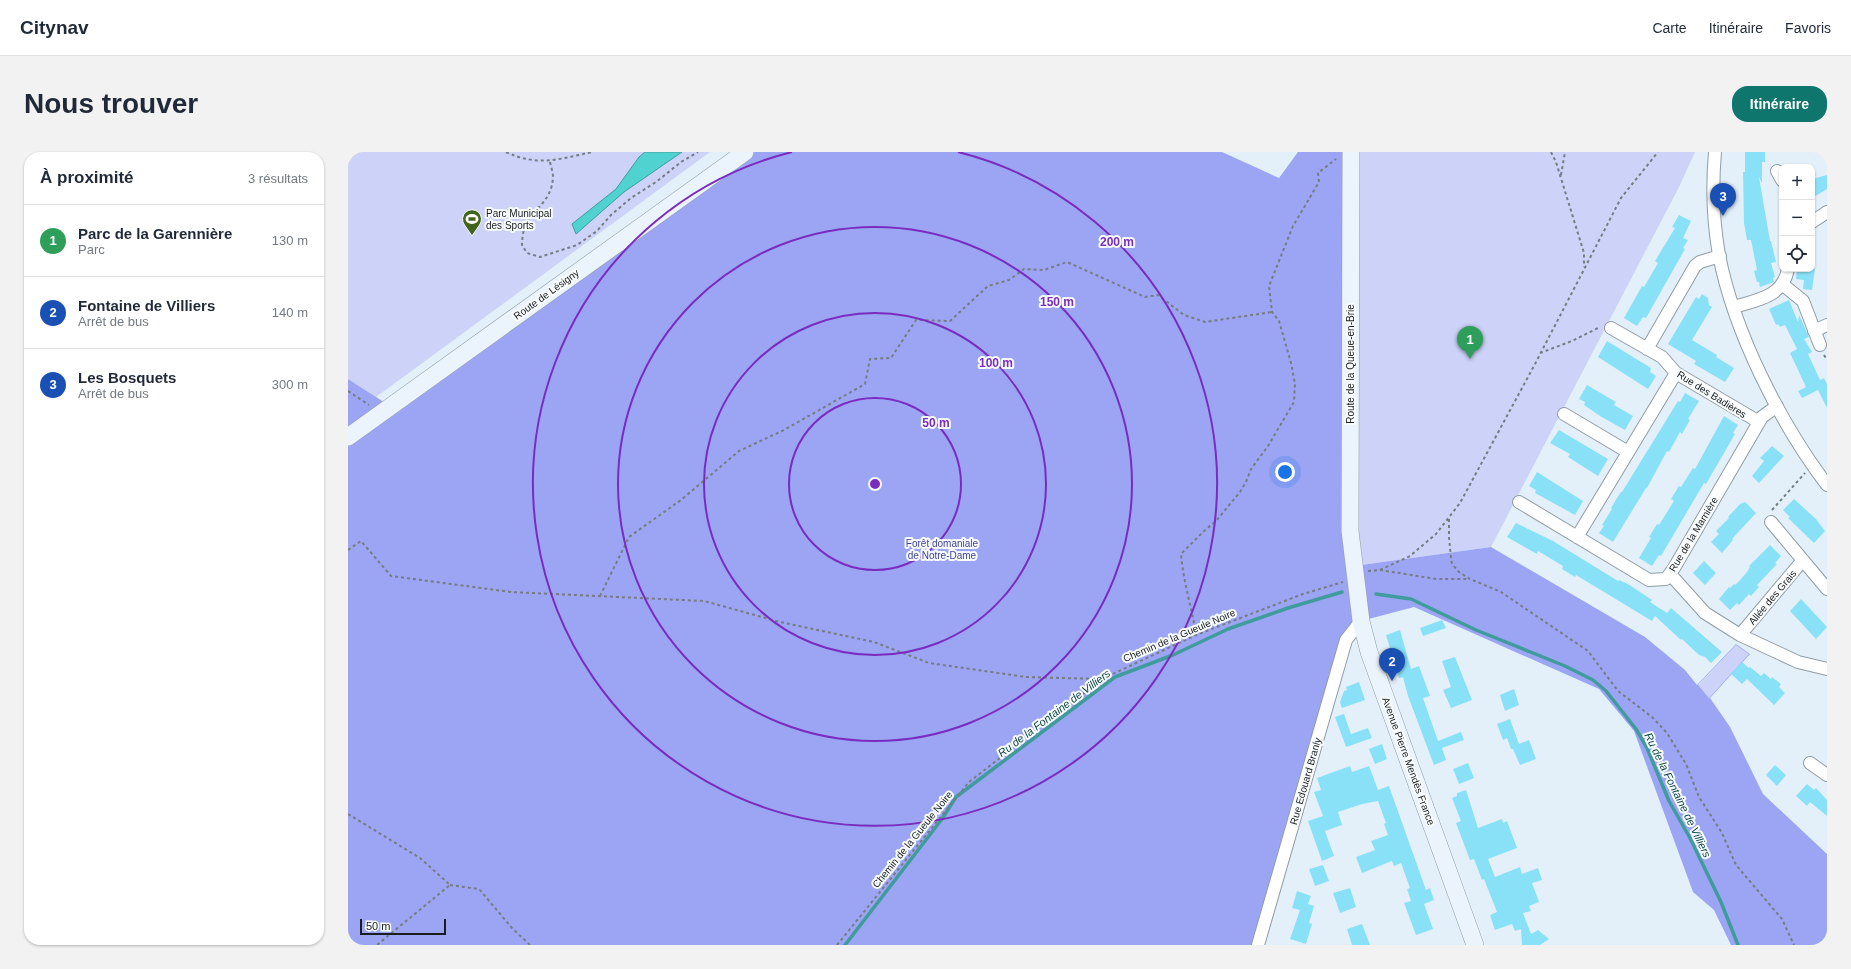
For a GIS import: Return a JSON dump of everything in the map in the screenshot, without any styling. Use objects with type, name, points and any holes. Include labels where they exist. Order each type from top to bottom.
[{"type":"main road","name":"Route de Lésigny","points":[[348,437],[745,152]]},
{"type":"main road","name":"Route de la Queue-en-Brie","points":[[1350,152],[1351,576]]},
{"type":"main road","name":"Avenue Pierre Mendès France","points":[[1351,576],[1361,621],[1370,652],[1475,945]]},
{"type":"street","points":[[1715,152],[1714,199],[1720,256],[1734,307],[1753,356],[1777,406],[1827,485]]},
{"type":"street","points":[[1815,220],[1827,212]]},
{"type":"street","points":[[1647,349],[1695,266],[1700,262],[1720,256]]},
{"type":"street","points":[[1734,307],[1772,295],[1782,284],[1787,272]]},
{"type":"street","points":[[1782,284],[1802,301],[1820,345]]},
{"type":"street","points":[[1814,331],[1827,325]]},
{"type":"street","name":"Rue des Badières","points":[[1611,328],[1662,357],[1676,373],[1759,422]]},
{"type":"street","points":[[1577,537],[1676,373]]},
{"type":"street","name":"Rue de la Marnière","points":[[1519,502],[1649,580],[1666,579],[1762,417],[1777,406]]},
{"type":"street","points":[[1564,414],[1628,452]]},
{"type":"street","name":"Allée des Grais","points":[[1771,522],[1827,589]]},
{"type":"street","name":"Allée des Grais","points":[[1740,634],[1803,560]]},
{"type":"street","points":[[1670,574],[1704,612],[1740,634],[1798,662],[1827,669]]},
{"type":"street","name":"Rue Edouard Branly","points":[[1258,945],[1346,640],[1361,621]]},
{"type":"street","points":[[1810,763],[1827,775]]},
{"type":"path","points":[[506,152],[526,160],[550,162],[592,152]]},
{"type":"path","points":[[550,162],[553,177],[550,191],[542,205],[526,225],[522,236],[522,245],[527,253],[540,257],[577,244],[597,231],[611,215],[631,198],[656,182],[681,162],[698,152]]},
{"type":"path","points":[[1196,636],[1186,581],[1182,572],[1181,554],[1216,521],[1240,492],[1251,469],[1268,446],[1294,402],[1295,384],[1291,364],[1279,321],[1272,312],[1269,286],[1293,226],[1319,182],[1318,173],[1336,159],[1339,152]]},
{"type":"path","points":[[1551,152],[1561,176],[1584,253],[1584,270]]},
{"type":"path","points":[[1561,176],[1565,152]]},
{"type":"path","points":[[1351,576],[1380,570],[1410,556],[1436,534],[1449,519],[1460,503],[1621,198],[1658,152]]},
{"type":"path","points":[[600,596],[629,537],[681,500],[739,451],[784,430],[865,384],[870,359],[891,358],[916,320],[950,321],[988,286],[1009,280],[1024,270],[1044,270],[1067,262],[1145,298],[1158,295],[1184,315],[1205,322],[1272,312]]},
{"type":"path","points":[[1540,353],[1612,324],[1611,328]]},
{"type":"path","points":[[348,391],[374,408]]},
{"type":"path","points":[[1771,522],[1770,514],[1776,506],[1805,473],[1814,466]]},
{"type":"path","points":[[1449,519],[1452,564],[1459,572],[1470,579],[1501,592],[1588,651],[1618,691],[1652,717],[1667,733],[1686,764],[1699,797],[1722,833],[1736,865],[1782,918],[1794,945]]},
{"type":"path","points":[[348,550],[361,541],[391,576],[511,592],[704,601],[780,622],[798,624],[874,642],[929,663],[1026,676],[1102,679]]},
{"type":"path","points":[[1380,570],[1436,579],[1470,579]]},
{"type":"path","name":"Chemin de la Gueule Noire","points":[[837,945],[969,782],[1102,679],[1196,636],[1303,594],[1345,582],[1351,576]]},
{"type":"path","points":[[348,814],[420,858],[450,885],[479,890],[512,928],[530,945]]},
{"type":"path","points":[[377,945],[450,885]]},
{"type":"shaded area","name":"Parc Municipal des Sports","points":[[348,152],[710,152],[376,397],[348,379]]},
{"type":"shaded area","points":[[645,152],[682,152],[624,192],[576,234],[572,224],[616,189],[639,157]]},
{"type":"shaded area","points":[[1351,152],[1695,152],[1679,187],[1491,547],[1354,566]]},
{"type":"shaded area","points":[[1736,645],[1749,654],[1709,698],[1698,686]]},
{"type":"green space","name":"Forêt domaniale de Notre-Dame","points":[[746,152],[1222,152],[1279,178],[1298,152],[1351,152],[1354,566],[1491,547],[1645,637],[1685,670],[1697,685],[1736,644],[1750,654],[1710,698],[1730,727],[1763,794],[1827,854],[1827,945],[1731,945],[1714,910],[1693,892],[1634,731],[1599,689],[1414,607],[1361,621],[1344,638],[1254,945],[348,945],[348,379],[390,406]],"holes":[[[1736,645],[1749,654],[1709,698],[1698,685]]]},
{"type":"building","points":[[1745,152],[1765,152],[1765,162],[1762,162],[1762,183],[1759,177],[1770,241],[1776,262],[1771,263],[1775,277],[1773,278],[1774,282],[1760,287],[1754,271],[1757,270],[1751,240],[1747,240],[1744,223],[1743,172],[1745,172]]},
{"type":"building","points":[[1827,175],[1827,189],[1815,196],[1815,178]]},
{"type":"building","points":[[1679,215],[1691,221],[1683,238],[1688,240],[1683,248],[1685,249],[1646,318],[1643,317],[1637,326],[1624,318],[1642,286],[1644,287],[1658,263],[1655,261],[1675,228],[1672,227]]},
{"type":"building","points":[[1797,272],[1815,272],[1812,290],[1803,289],[1804,280],[1796,279]]},
{"type":"building","points":[[1702,294],[1708,298],[1709,305],[1712,307],[1692,340],[1717,355],[1716,357],[1734,368],[1725,382],[1694,364],[1696,361],[1668,344],[1696,297],[1699,299]]},
{"type":"building","points":[[1789,300],[1798,322],[1799,315],[1809,337],[1804,339],[1812,352],[1808,354],[1820,380],[1824,378],[1827,384],[1827,408],[1818,390],[1802,398],[1798,391],[1806,387],[1790,353],[1797,349],[1785,325],[1780,327],[1778,324],[1776,325],[1769,309]]},
{"type":"building","points":[[1607,341],[1651,368],[1650,372],[1656,376],[1648,389],[1598,357]]},
{"type":"building","points":[[1587,385],[1616,402],[1614,405],[1633,416],[1625,430],[1584,405],[1585,402],[1579,399]]},
{"type":"building","points":[[1685,393],[1699,401],[1688,419],[1690,420],[1682,434],[1680,432],[1669,452],[1667,451],[1647,488],[1613,542],[1599,533],[1604,526],[1602,525],[1617,498],[1678,401],[1680,402]]},
{"type":"building","points":[[1724,416],[1738,425],[1733,433],[1735,434],[1661,556],[1659,555],[1652,566],[1639,558],[1651,538],[1649,537],[1657,524],[1659,525],[1674,501],[1671,499],[1679,486],[1681,487],[1693,468],[1695,469]]},
{"type":"building","points":[[1559,430],[1608,459],[1598,476],[1568,457],[1570,454],[1550,443]]},
{"type":"building","points":[[1772,446],[1784,456],[1759,483],[1752,476],[1764,461],[1760,458]]},
{"type":"building","points":[[1537,472],[1583,501],[1575,515],[1535,493],[1536,490],[1529,486]]},
{"type":"building","points":[[1794,499],[1816,519],[1825,531],[1814,543],[1788,518],[1790,517],[1783,510]]},
{"type":"building","points":[[1745,502],[1756,513],[1732,539],[1733,540],[1722,553],[1711,542],[1719,534],[1716,531],[1740,504]]},
{"type":"building","points":[[1516,523],[1553,541],[1618,581],[1619,580],[1628,584],[1652,600],[1650,602],[1667,613],[1671,608],[1722,652],[1711,663],[1705,657],[1699,655],[1682,639],[1681,640],[1655,616],[1652,621],[1576,575],[1575,577],[1562,569],[1563,566],[1538,551],[1537,554],[1507,537]]},
{"type":"building","points":[[1770,545],[1781,556],[1775,563],[1777,564],[1757,585],[1759,587],[1751,596],[1749,594],[1739,605],[1737,603],[1730,610],[1719,599],[1729,587],[1730,588],[1734,584],[1735,585],[1741,579],[1747,572],[1750,567],[1749,566]]},
{"type":"building","points":[[1704,561],[1716,573],[1705,585],[1693,573]]},
{"type":"building","points":[[1801,599],[1827,627],[1816,639],[1790,611]]},
{"type":"building","points":[[1442,620],[1446,628],[1423,636],[1420,628]]},
{"type":"building","points":[[1400,630],[1411,669],[1419,666],[1430,696],[1423,698],[1438,741],[1461,732],[1464,740],[1442,748],[1446,760],[1434,765],[1408,696],[1403,677],[1399,678],[1386,635]]},
{"type":"building","points":[[1455,657],[1472,700],[1451,708],[1443,690],[1451,687],[1442,661]]},
{"type":"building","points":[[1742,662],[1761,676],[1764,673],[1771,679],[1772,677],[1781,684],[1779,687],[1785,693],[1774,705],[1747,679],[1742,684],[1731,674]]},
{"type":"building","points":[[1359,682],[1365,700],[1342,708],[1340,702],[1344,691],[1347,690],[1346,687]]},
{"type":"building","points":[[1514,689],[1519,705],[1505,711],[1500,695]]},
{"type":"building","points":[[1344,714],[1351,734],[1368,728],[1372,738],[1346,747],[1335,717]]},
{"type":"building","points":[[1510,719],[1519,744],[1529,740],[1536,759],[1520,765],[1507,738],[1503,740],[1497,724]]},
{"type":"building","points":[[1382,744],[1387,759],[1375,764],[1369,749]]},
{"type":"building","points":[[1468,763],[1474,778],[1459,784],[1453,769]]},
{"type":"building","points":[[1775,765],[1786,775],[1777,786],[1766,775]]},
{"type":"building","points":[[1350,766],[1352,772],[1369,766],[1378,790],[1389,786],[1426,890],[1430,888],[1434,900],[1424,904],[1433,929],[1416,935],[1404,903],[1411,901],[1407,889],[1410,888],[1401,863],[1394,866],[1392,861],[1362,873],[1356,857],[1375,850],[1371,841],[1388,835],[1384,824],[1386,823],[1378,801],[1362,804],[1338,812],[1342,825],[1325,831],[1334,856],[1322,861],[1308,821],[1323,816],[1314,792],[1321,790],[1317,778]]},
{"type":"building","points":[[1807,784],[1814,790],[1816,788],[1827,800],[1827,816],[1810,802],[1807,806],[1796,796]]},
{"type":"building","points":[[1466,790],[1478,828],[1502,819],[1503,823],[1507,821],[1517,848],[1488,859],[1495,877],[1520,867],[1522,874],[1538,868],[1542,880],[1532,883],[1539,902],[1529,906],[1531,911],[1523,913],[1531,934],[1538,930],[1549,939],[1540,945],[1522,945],[1521,929],[1515,931],[1512,924],[1495,930],[1490,915],[1497,912],[1484,879],[1482,880],[1474,859],[1470,860],[1456,823],[1461,821],[1452,798],[1457,796],[1457,793]]},
{"type":"building","points":[[1323,865],[1329,881],[1315,886],[1309,869]]},
{"type":"building","points":[[1350,888],[1356,907],[1340,913],[1333,893]]},
{"type":"building","points":[[1297,891],[1311,896],[1308,904],[1314,906],[1309,923],[1312,924],[1306,944],[1290,939],[1300,910],[1292,908]]},
{"type":"building","points":[[1362,924],[1370,945],[1352,945],[1347,929]]},
{"type":"waterway","name":"Ru de la Fontaine de Villiers","points":[[845,945],[942,819],[956,797],[1115,677],[1173,655],[1228,629],[1288,608],[1342,592]]},
{"type":"waterway","name":"Ru de la Fontaine de Villiers","points":[[1376,594],[1411,599],[1476,630],[1565,666],[1593,680],[1606,691],[1636,729],[1647,748],[1669,801],[1690,838],[1721,902],[1738,945]]},
{"type":"place","name":"Les Bosquets","points":[[1723,216]]},
{"type":"place","name":"Parc Municipal des Sports","points":[[472,236]]},
{"type":"place","name":"Parc de la Garennière","points":[[1470,359]]},
{"type":"place","name":"Fontaine de Villiers","points":[[1392,681]]}]
